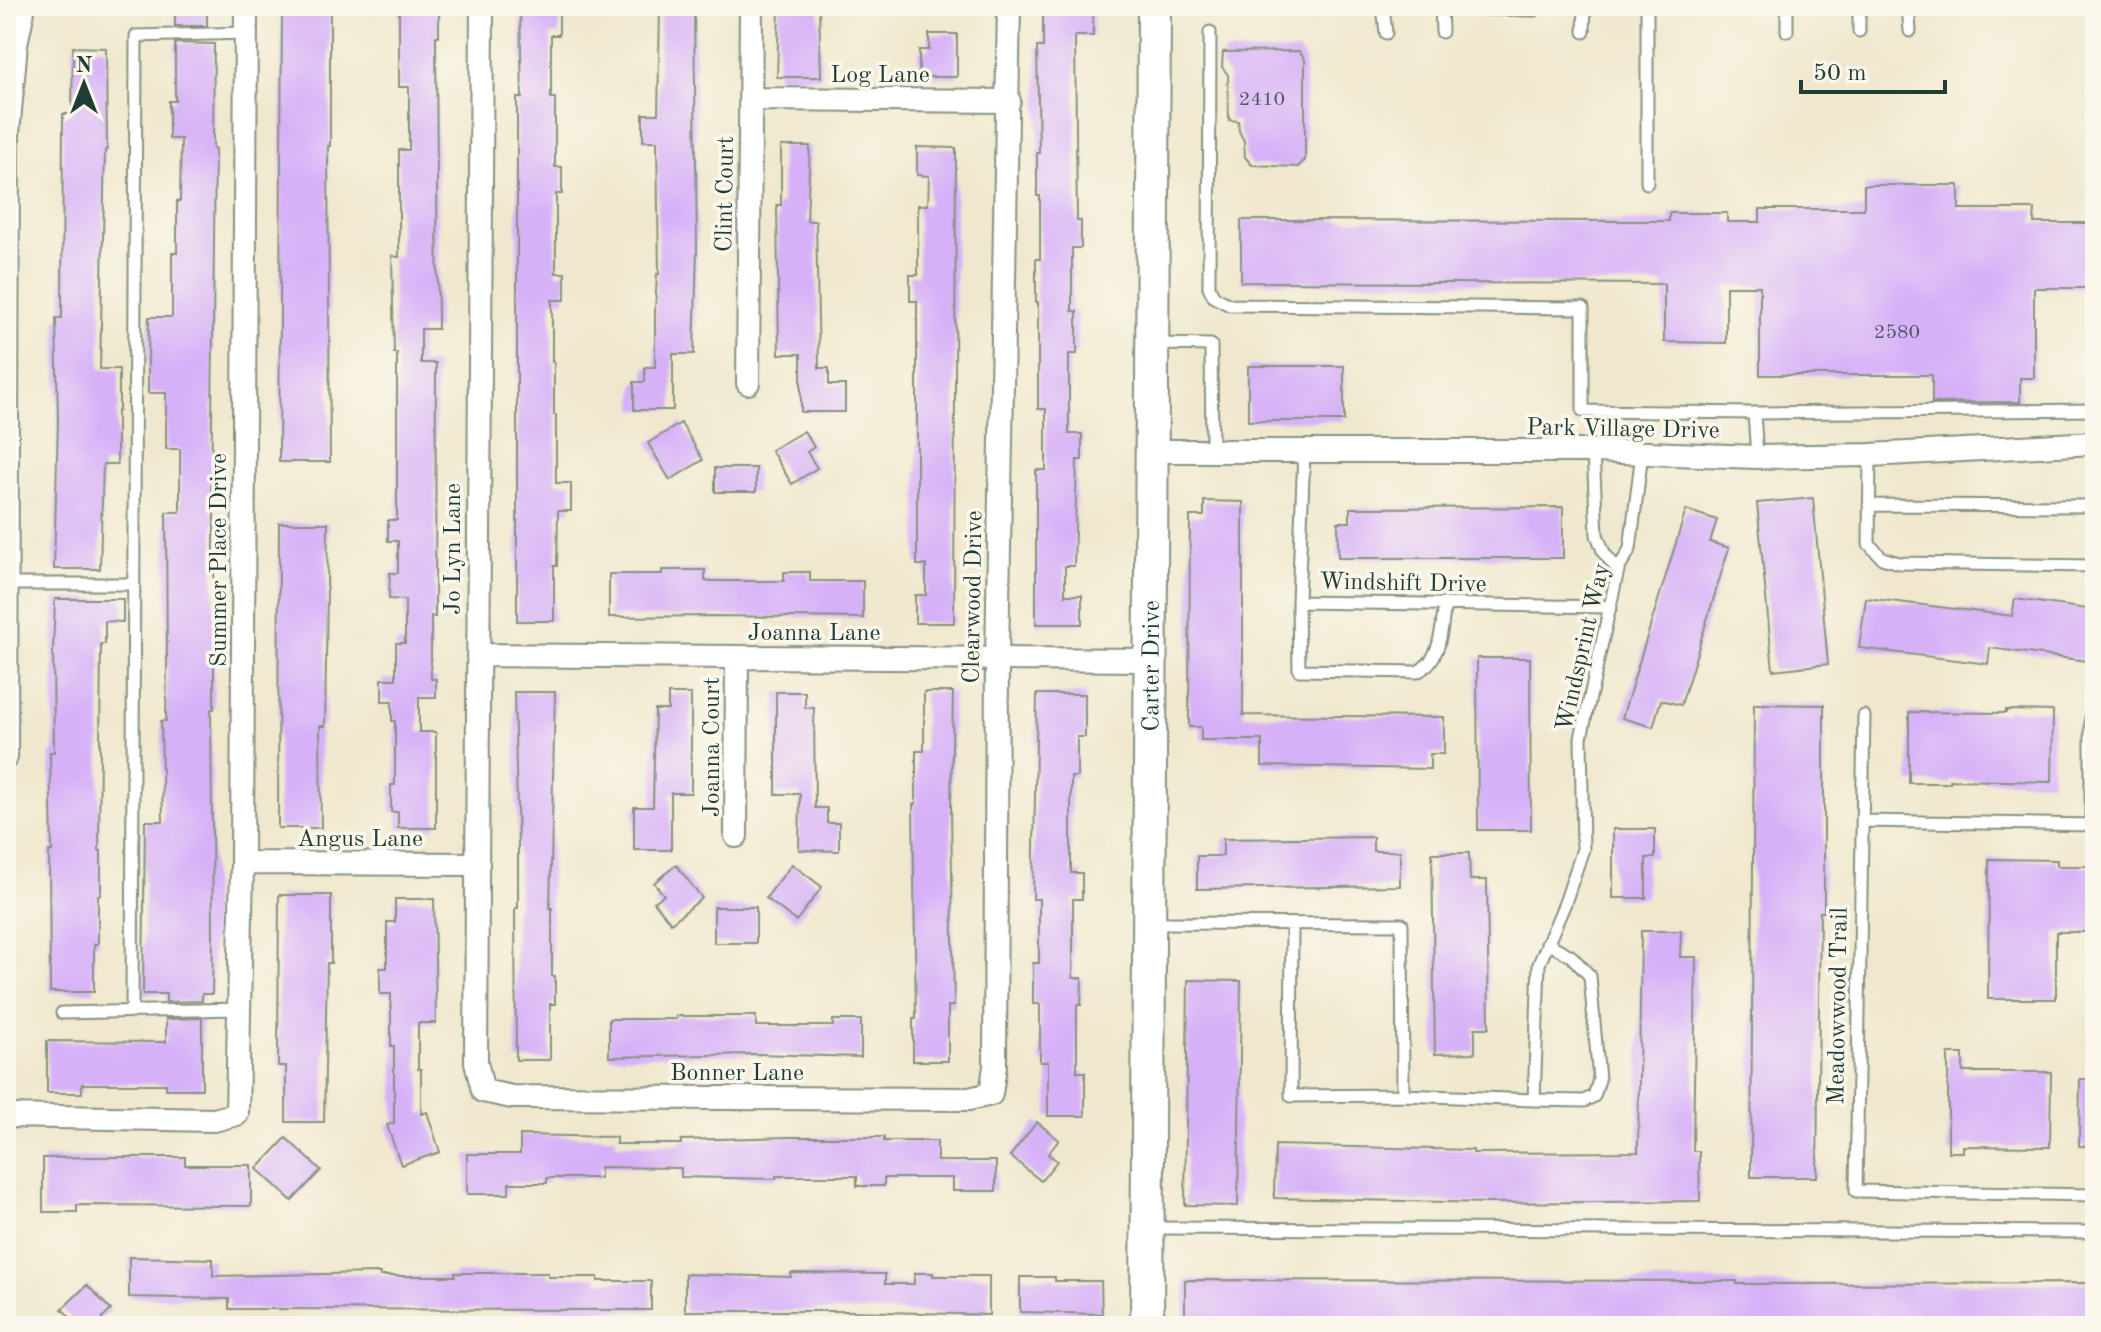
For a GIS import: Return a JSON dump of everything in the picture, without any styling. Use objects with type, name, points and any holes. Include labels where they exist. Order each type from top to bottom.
[{"type":"street","points":[[6,757],[8,133],[16,44],[24,6]]},
{"type":"street","name":"Summer Place Drive","points":[[6,1116],[214,1120],[237,1114],[242,863],[246,6]]},
{"type":"street","name":"Jo Lyn Lane","points":[[482,6],[476,1062],[483,1091]]},
{"type":"street","name":"Clint Court","points":[[748,383],[751,6]]},
{"type":"street","name":"Clearwood Drive","points":[[991,1094],[995,1066],[997,658],[1009,6]]},
{"type":"street","name":"Carter Drive","points":[[1147,1326],[1154,6]]},
{"type":"street","name":"Log Lane","points":[[752,99],[1009,101]]},
{"type":"street","name":"Park Village Drive","points":[[1150,451],[1593,451],[1757,457],[1870,455],[2095,443]]},
{"type":"street","name":"Joanna Lane","points":[[478,655],[1150,660]]},
{"type":"street","name":"Joanna Court","points":[[736,836],[737,658]]},
{"type":"street","name":"Angus Lane","points":[[242,863],[478,864]]},
{"type":"street","name":"Bonner Lane","points":[[483,1091],[512,1097],[969,1099],[991,1094]]},
{"type":"lane","points":[[1383,6],[1386,33]]},
{"type":"lane","points":[[1442,32],[1441,6],[1535,10],[1537,6]]},
{"type":"lane","points":[[1584,32],[1585,6]]},
{"type":"lane","points":[[1647,6],[1647,183]]},
{"type":"lane","points":[[1787,6],[1787,31]]},
{"type":"lane","points":[[1859,6],[1859,31]]},
{"type":"lane","points":[[1908,6],[1910,31]]},
{"type":"lane","points":[[1210,32],[1209,287],[1214,297],[1230,305],[1583,308],[1583,411],[2095,410]]},
{"type":"lane","points":[[132,1012],[136,36],[246,33]]},
{"type":"lane","points":[[1152,344],[1211,345],[1212,451]]},
{"type":"lane","points":[[1754,413],[1757,457]]},
{"type":"lane","points":[[1593,451],[1597,535],[1604,553],[1618,570]]},
{"type":"lane","name":"Windshift Drive","points":[[1304,452],[1298,602],[1611,607]]},
{"type":"lane","name":"Windsprint Way","points":[[1534,1100],[1539,964],[1565,903],[1583,849],[1581,738],[1618,570],[1630,549],[1642,453]]},
{"type":"lane","points":[[1870,455],[1869,544],[1882,558],[1899,563],[2095,566]]},
{"type":"lane","points":[[1869,505],[2095,506]]},
{"type":"lane","points":[[7,584],[134,584]]},
{"type":"lane","points":[[1298,602],[1299,670],[1401,673],[1417,672],[1428,666],[1436,655],[1445,604]]},
{"type":"lane","name":"Meadowwood Trail","points":[[1864,716],[1856,1191],[2095,1195]]},
{"type":"lane","points":[[1862,821],[2093,825],[2091,717]]},
{"type":"lane","points":[[1148,923],[1402,924],[1403,1095]]},
{"type":"lane","points":[[1292,924],[1291,1096],[1403,1095],[1584,1101],[1594,1096],[1599,1080],[1590,976],[1571,956],[1547,943]]},
{"type":"lane","points":[[62,1013],[239,1009]]},
{"type":"lane","points":[[1146,1228],[2095,1232]]},
{"type":"building","points":[[175,6],[207,6],[207,26],[175,26]]},
{"type":"building","points":[[282,6],[330,6],[330,462],[279,462]]},
{"type":"building","points":[[439,6],[439,36],[436,36],[438,329],[421,329],[421,363],[436,363],[435,617],[431,616],[431,679],[436,679],[436,697],[419,697],[419,732],[436,732],[436,828],[398,828],[398,812],[391,812],[391,785],[395,785],[395,721],[392,721],[392,701],[382,701],[382,679],[396,679],[396,643],[405,643],[405,600],[389,599],[390,573],[398,573],[398,541],[388,541],[388,520],[397,520],[397,353],[394,353],[392,256],[399,257],[399,150],[409,150],[409,87],[399,87],[399,8]]},
{"type":"building","points":[[520,6],[559,6],[559,35],[551,35],[551,98],[555,98],[555,167],[562,167],[562,194],[556,194],[556,273],[565,273],[565,300],[552,300],[552,362],[556,483],[571,483],[571,511],[558,511],[554,621],[517,621],[517,98],[522,98]]},
{"type":"building","points":[[668,6],[694,6],[697,248],[694,354],[673,354],[673,410],[634,410],[634,382],[645,382],[645,367],[655,367],[655,311],[659,274],[657,141],[643,141],[643,114],[658,114],[660,9],[668,9]]},
{"type":"building","points":[[779,6],[819,6],[821,77],[777,77]]},
{"type":"building","points":[[1043,6],[1093,6],[1093,36],[1075,36],[1077,221],[1081,221],[1081,248],[1072,248],[1072,311],[1077,311],[1077,354],[1069,354],[1069,434],[1082,434],[1082,460],[1077,460],[1074,566],[1065,566],[1065,595],[1082,595],[1082,624],[1036,624],[1036,470],[1046,470],[1046,409],[1038,409],[1036,302],[1036,259],[1040,259],[1037,47],[1043,47]]},
{"type":"building","points":[[929,34],[957,34],[957,77],[919,77],[919,50],[929,50]]},
{"type":"building","points":[[175,43],[214,44],[211,512],[214,512],[214,709],[211,709],[213,940],[212,994],[202,994],[202,1001],[166,1002],[166,994],[143,994],[145,821],[163,821],[161,721],[166,721],[166,512],[180,512],[180,449],[166,449],[166,393],[148,393],[148,362],[149,317],[172,317],[172,253],[177,253],[181,139],[169,139],[169,101],[175,101]]},
{"type":"building","points":[[73,47],[106,48],[107,150],[100,369],[119,369],[119,411],[117,464],[103,464],[100,569],[54,569],[58,421],[56,318],[62,318],[63,114],[72,114]]},
{"type":"building","points":[[1299,51],[1305,59],[1305,160],[1298,167],[1252,165],[1245,157],[1238,121],[1229,120],[1228,75],[1222,67],[1223,52]]},
{"type":"building","points":[[781,146],[810,146],[807,221],[816,221],[819,368],[829,368],[829,385],[845,385],[845,412],[801,412],[801,354],[779,354],[777,205],[781,205]]},
{"type":"building","points":[[917,147],[956,148],[954,623],[915,623],[915,595],[926,595],[926,565],[917,565],[917,301],[910,301],[910,275],[918,275],[918,205],[928,205],[929,176],[917,175]]},
{"type":"building","points":[[1864,185],[1959,185],[1959,209],[2035,209],[2034,223],[2095,223],[2095,288],[2034,288],[2034,378],[2020,378],[2020,402],[1932,403],[1932,375],[1760,375],[1760,286],[1726,286],[1726,343],[1664,342],[1664,284],[1241,282],[1241,220],[1669,221],[1669,213],[1727,213],[1727,222],[1760,222],[1760,209],[1864,209]]},
{"type":"building","points":[[1248,366],[1344,366],[1344,421],[1248,421]]},
{"type":"building","points":[[681,423],[703,460],[670,480],[648,443]]},
{"type":"building","points":[[804,431],[814,447],[807,452],[817,468],[792,484],[771,450]]},
{"type":"building","points":[[715,468],[756,468],[756,492],[715,492]]},
{"type":"building","points":[[1813,498],[1828,664],[1773,670],[1757,503]]},
{"type":"building","points":[[1204,501],[1243,502],[1243,715],[1444,717],[1444,754],[1430,754],[1430,769],[1262,766],[1262,740],[1201,740],[1201,727],[1189,727],[1190,516],[1204,516]]},
{"type":"building","points":[[1563,507],[1563,558],[1338,558],[1338,522],[1350,522],[1350,508]]},
{"type":"building","points":[[1686,510],[1717,520],[1710,542],[1729,548],[1681,705],[1661,700],[1653,727],[1622,718]]},
{"type":"building","points":[[279,523],[328,523],[325,726],[320,726],[321,828],[278,828]]},
{"type":"building","points":[[662,570],[705,570],[705,581],[784,581],[784,572],[810,572],[810,581],[863,581],[863,618],[609,617],[609,574],[662,574]]},
{"type":"building","points":[[1866,598],[2012,616],[2015,599],[2095,610],[2095,662],[1990,648],[1988,664],[1859,648]]},
{"type":"building","points":[[55,599],[123,599],[123,622],[105,621],[105,644],[101,644],[101,895],[98,895],[98,944],[94,944],[94,992],[50,992],[50,752],[54,752]]},
{"type":"building","points":[[1477,658],[1530,658],[1531,830],[1478,830]]},
{"type":"building","points":[[514,692],[555,692],[550,908],[555,1004],[550,1004],[550,1060],[516,1060],[515,908],[518,908],[518,846]]},
{"type":"building","points":[[776,692],[805,692],[805,708],[814,708],[815,808],[827,808],[827,823],[839,823],[839,851],[799,850],[800,794],[776,794]]},
{"type":"building","points":[[924,692],[953,692],[954,1006],[948,1006],[948,1061],[913,1061],[913,1019],[916,1019],[913,804],[916,804],[916,751],[924,751]]},
{"type":"building","points":[[668,694],[691,694],[691,793],[671,793],[671,850],[634,850],[634,807],[653,807],[655,710],[668,710]]},
{"type":"building","points":[[1037,694],[1085,694],[1085,737],[1077,737],[1077,777],[1071,777],[1071,873],[1082,873],[1082,899],[1073,899],[1073,978],[1082,978],[1081,1005],[1077,1005],[1077,1072],[1085,1072],[1085,1116],[1048,1116],[1048,1062],[1040,1062],[1040,1004],[1033,1004],[1033,963],[1039,963],[1039,899],[1033,899]]},
{"type":"building","points":[[1754,704],[1824,705],[1824,912],[1820,912],[1817,1177],[1751,1177]]},
{"type":"building","points":[[2006,710],[2053,711],[2052,782],[1950,780],[1950,783],[1909,783],[1909,712],[2006,713]]},
{"type":"building","points":[[1613,829],[1655,829],[1655,858],[1646,858],[1646,898],[1613,898]]},
{"type":"building","points":[[1373,837],[1373,851],[1400,851],[1400,886],[1197,889],[1197,856],[1223,856],[1223,839]]},
{"type":"building","points":[[1432,853],[1469,853],[1470,880],[1487,880],[1489,1028],[1475,1028],[1475,1053],[1435,1054]]},
{"type":"building","points":[[1989,859],[2057,860],[2057,866],[2095,866],[2095,932],[2056,932],[2056,999],[1988,999]]},
{"type":"building","points":[[792,864],[822,887],[796,921],[766,898]]},
{"type":"building","points":[[676,865],[702,898],[671,923],[654,902],[664,895],[654,883]]},
{"type":"building","points":[[279,895],[331,895],[324,1122],[286,1122],[286,1066],[278,1066]]},
{"type":"building","points":[[395,899],[434,899],[436,1023],[418,1023],[418,1069],[421,1069],[421,1114],[427,1112],[440,1152],[401,1165],[387,1125],[394,1123],[391,994],[380,994],[380,968],[387,968],[387,922],[395,922]]},
{"type":"building","points":[[714,907],[756,907],[756,943],[714,943]]},
{"type":"building","points":[[1641,931],[1681,931],[1680,957],[1696,957],[1693,1151],[1699,1151],[1700,1201],[1488,1203],[1274,1198],[1275,1145],[1473,1150],[1473,1153],[1638,1152]]},
{"type":"building","points":[[1188,980],[1241,981],[1238,1206],[1185,1205]]},
{"type":"building","points":[[676,1016],[756,1016],[756,1026],[833,1026],[833,1020],[861,1020],[861,1057],[756,1054],[609,1057],[609,1019],[676,1019]]},
{"type":"building","points":[[202,1018],[202,1089],[166,1089],[166,1084],[82,1084],[82,1093],[47,1093],[47,1041],[166,1042],[166,1019]]},
{"type":"building","points":[[1948,1054],[1963,1054],[1963,1072],[2051,1072],[2050,1147],[1963,1146],[1963,1152],[1948,1152]]},
{"type":"building","points":[[2080,1079],[2095,1079],[2095,1147],[2079,1146]]},
{"type":"building","points":[[1037,1122],[1059,1140],[1048,1154],[1057,1161],[1041,1181],[1010,1156]]},
{"type":"building","points":[[520,1135],[616,1137],[616,1144],[681,1144],[681,1140],[788,1137],[884,1137],[884,1141],[937,1141],[937,1161],[996,1161],[996,1191],[953,1191],[953,1178],[884,1178],[884,1186],[857,1186],[857,1176],[776,1176],[776,1179],[681,1177],[681,1168],[600,1167],[600,1178],[547,1178],[547,1183],[509,1183],[509,1194],[467,1194],[467,1154],[520,1154]]},
{"type":"building","points":[[286,1138],[321,1170],[292,1201],[257,1169]]},
{"type":"building","points":[[185,1157],[185,1165],[251,1165],[251,1206],[77,1205],[77,1212],[43,1212],[43,1158]]},
{"type":"building","points":[[129,1257],[213,1259],[213,1276],[548,1273],[548,1277],[598,1277],[598,1281],[651,1281],[651,1310],[229,1309],[229,1299],[129,1297]]},
{"type":"building","points":[[791,1273],[885,1274],[885,1284],[914,1284],[914,1273],[989,1276],[989,1315],[685,1311],[685,1274],[791,1277]]},
{"type":"building","points":[[1020,1277],[1101,1281],[1102,1314],[1020,1312]]},
{"type":"building","points":[[1185,1280],[2095,1283],[2095,1326],[1185,1326]]},
{"type":"building","points":[[87,1285],[111,1310],[95,1326],[79,1326],[62,1309]]}]
